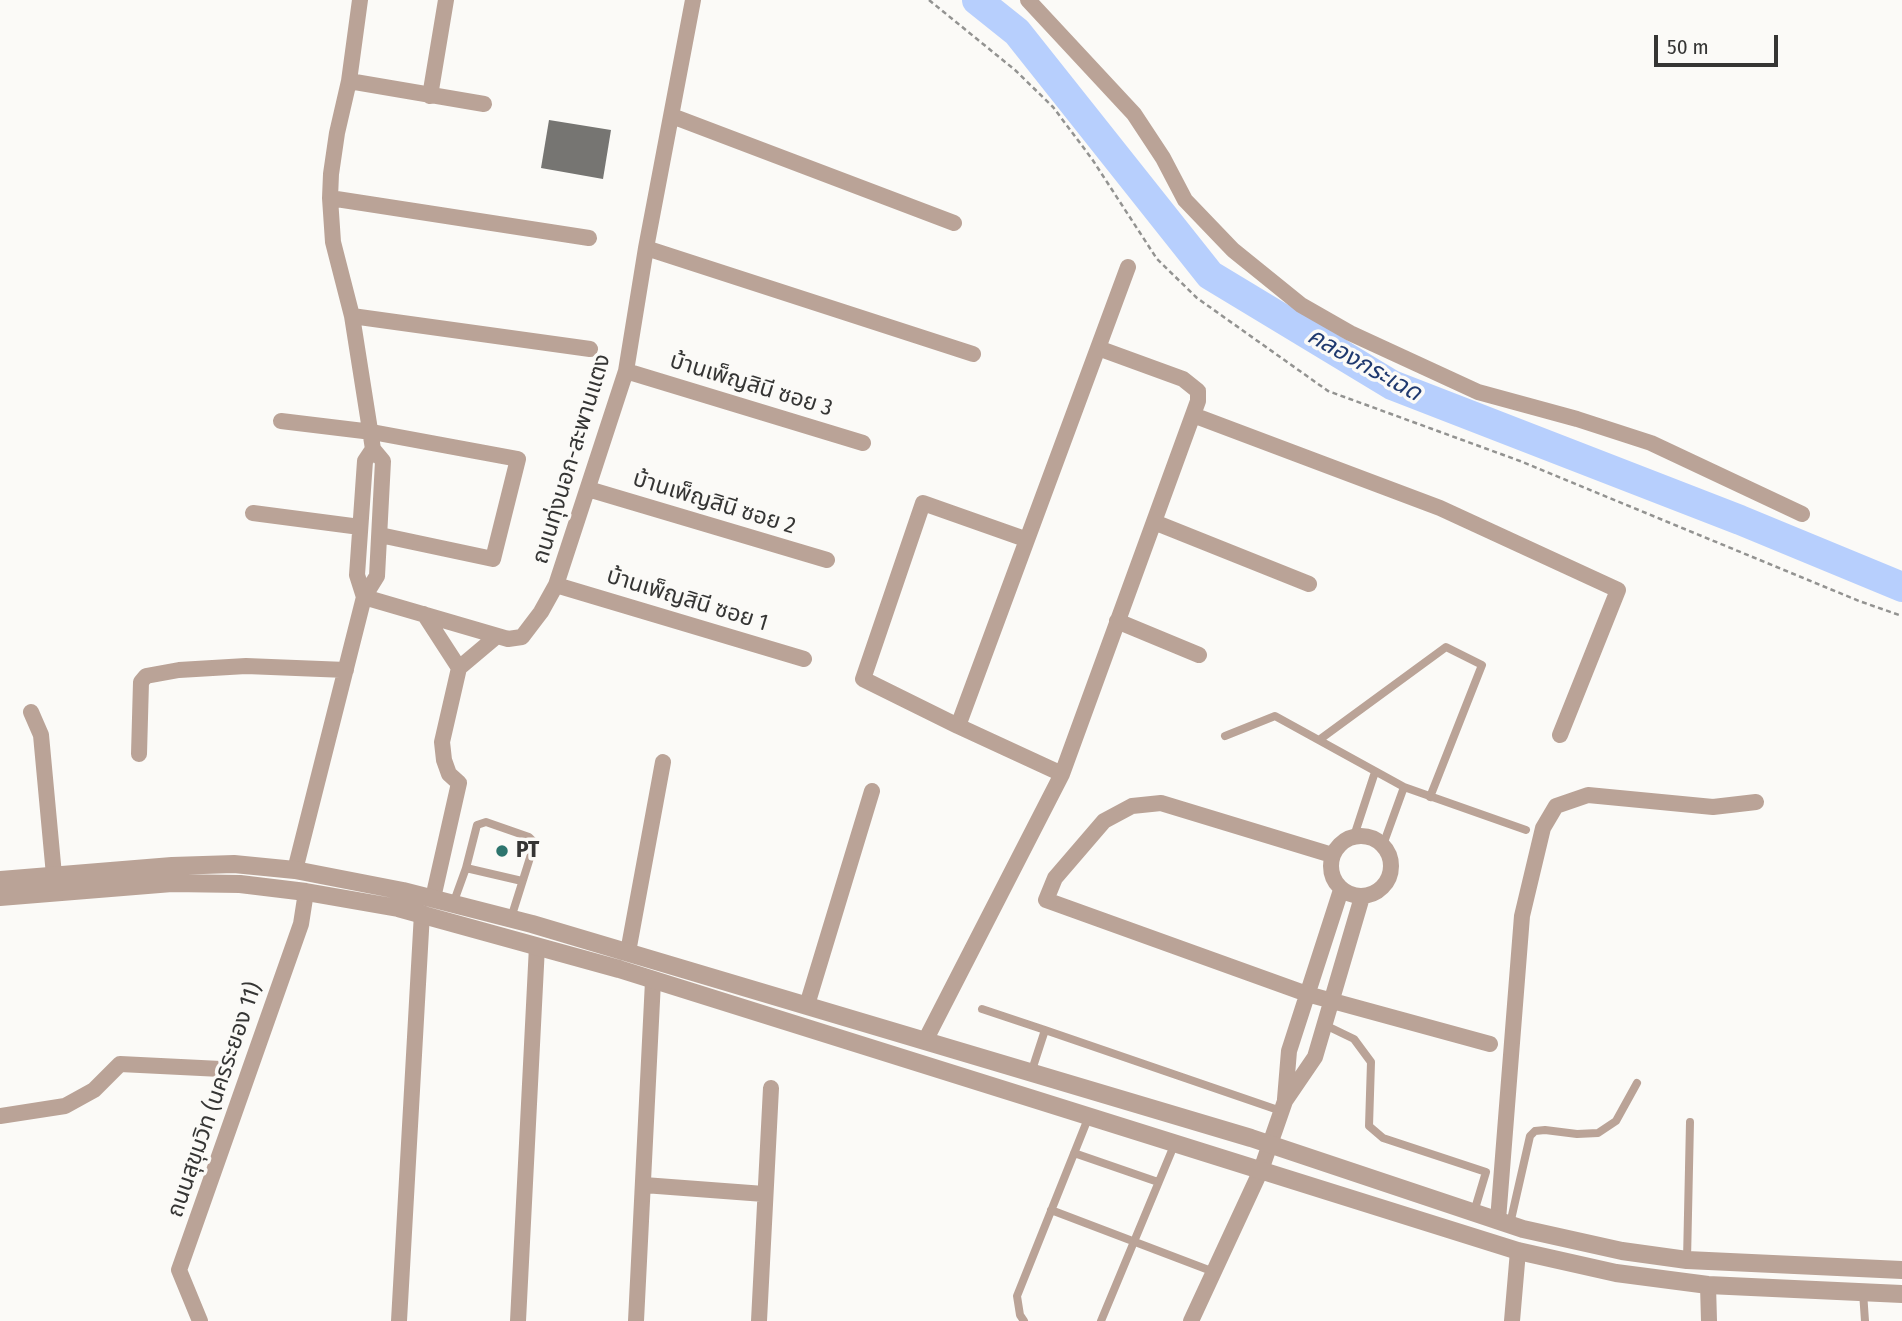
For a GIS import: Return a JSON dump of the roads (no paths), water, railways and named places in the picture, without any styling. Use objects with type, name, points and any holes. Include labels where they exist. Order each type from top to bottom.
[{"type":"street","points":[[295,870],[364,597],[377,576],[383,461],[373,449],[352,316],[333,242],[330,198],[337,133],[349,81],[360,0]]},
{"type":"street","points":[[430,96],[446,0]]},
{"type":"street","name":"ถนนทุ่งนอก-สะพานแตง","points":[[364,597],[508,639],[522,637],[541,612],[556,585],[626,372],[646,248],[693,0]]},
{"type":"street","points":[[1028,0],[1134,114],[1163,158],[1185,200],[1233,250],[1301,305],[1350,333],[1478,393],[1577,418],[1651,443],[1802,514]]},
{"type":"street","points":[[349,81],[484,104]]},
{"type":"street","points":[[672,116],[954,223]]},
{"type":"street","points":[[330,198],[589,238]]},
{"type":"street","points":[[646,248],[973,354]]},
{"type":"street","points":[[958,726],[1025,539],[1128,267]]},
{"type":"street","points":[[352,316],[590,349]]},
{"type":"street","points":[[925,1041],[1062,774],[1198,401],[1198,391],[1191,384],[1098,348]]},
{"type":"street","name":"บ้านเพ็ญสินี ซอย 3","points":[[626,372],[863,443]]},
{"type":"street","points":[[1193,415],[1440,508],[1618,590],[1560,734]]},
{"type":"street","points":[[281,421],[372,432],[518,459],[493,559],[380,535]]},
{"type":"street","points":[[364,597],[357,575],[365,461],[373,449]]},
{"type":"street","name":"บ้านเพ็ญสินี ซอย 2","points":[[588,489],[827,560]]},
{"type":"street","points":[[1025,539],[923,503],[863,679],[1062,774]]},
{"type":"street","points":[[253,513],[360,527]]},
{"type":"street","points":[[1154,522],[1309,584]]},
{"type":"street","name":"บ้านเพ็ญสินี ซอย 1","points":[[556,585],[804,659]]},
{"type":"street","points":[[424,614],[459,668]]},
{"type":"street","points":[[1117,621],[1199,655]]},
{"type":"street","points":[[433,898],[459,783],[446,767],[442,742],[459,668],[497,636]]},
{"type":"street","points":[[139,754],[141,682],[146,676],[179,670],[246,666],[346,670]]},
{"type":"street","points":[[31,712],[41,735],[54,875]]},
{"type":"street","points":[[628,952],[663,762]]},
{"type":"street","points":[[807,1005],[872,791]]},
{"type":"street","points":[[1504,1222],[1522,915],[1543,828],[1556,806],[1588,795],[1713,807],[1756,802]]},
{"type":"street","points":[[1332,855],[1161,803],[1132,806],[1104,821],[1055,878],[1046,900],[1307,994],[1490,1044]]},
{"type":"street","points":[[1354,836],[1369,837],[1383,845],[1389,853],[1391,874],[1385,885],[1362,897],[1351,896],[1341,890],[1333,880],[1330,867],[1332,855],[1344,840],[1354,836]]},
{"type":"street","points":[[0,880],[172,866],[234,864],[295,870],[433,898],[628,952],[1270,1145],[1504,1222],[1622,1251],[1688,1260],[1902,1270]]},
{"type":"street","points":[[0,897],[173,883],[240,884],[306,892],[422,913],[653,981],[1518,1251],[1616,1273],[1708,1285],[1902,1294]]},
{"type":"street","points":[[1191,1321],[1270,1145],[1283,1106],[1289,1051],[1341,890]]},
{"type":"street","name":"ถนนสุขุมวิท (นครระยอง 11)","points":[[200,1321],[179,1270],[301,924],[306,892]]},
{"type":"street","points":[[1283,1106],[1315,1057],[1362,897]]},
{"type":"street","points":[[399,1321],[422,913]]},
{"type":"street","points":[[518,1321],[537,946]]},
{"type":"street","points":[[636,1321],[653,981]]},
{"type":"street","points":[[0,1116],[65,1106],[94,1090],[120,1064],[220,1069]]},
{"type":"street","points":[[759,1321],[771,1088]]},
{"type":"street","points":[[644,1185],[764,1194]]},
{"type":"street","points":[[1512,1321],[1518,1251]]},
{"type":"street","points":[[1866,1292],[1867,1269]]},
{"type":"street","points":[[1708,1285],[1709,1321]]},
{"type":"lane","points":[[1318,740],[1446,646],[1482,665],[1430,797]]},
{"type":"lane","points":[[1225,736],[1275,716],[1404,787],[1526,830]]},
{"type":"lane","points":[[1354,836],[1375,772]]},
{"type":"lane","points":[[1383,845],[1404,787]]},
{"type":"lane","points":[[453,904],[467,868],[477,825],[486,822],[529,837],[533,841],[511,918]]},
{"type":"lane","points":[[467,868],[522,881]]},
{"type":"lane","points":[[982,1009],[1283,1106]]},
{"type":"lane","points":[[1325,1024],[1354,1039],[1371,1062],[1369,1126],[1383,1138],[1486,1172],[1474,1212]]},
{"type":"lane","points":[[1031,1073],[1045,1030]]},
{"type":"lane","points":[[1504,1222],[1530,1136],[1535,1131],[1545,1130],[1577,1134],[1598,1133],[1616,1121],[1637,1083]]},
{"type":"lane","points":[[1024,1321],[1020,1315],[1017,1296],[1089,1116]]},
{"type":"lane","points":[[1688,1260],[1690,1122]]},
{"type":"lane","points":[[1101,1321],[1175,1143]]},
{"type":"lane","points":[[1074,1153],[1158,1182]]},
{"type":"lane","points":[[1051,1210],[1214,1272]]},
{"type":"lane","points":[[1866,1292],[1866,1321]]},
{"type":"waterway","name":"คลองกระเฉด","points":[[977,0],[1017,32],[1210,275],[1392,385],[1740,520],[1902,587]]},
{"type":"place","name":"PT","points":[[502,851]]}]
